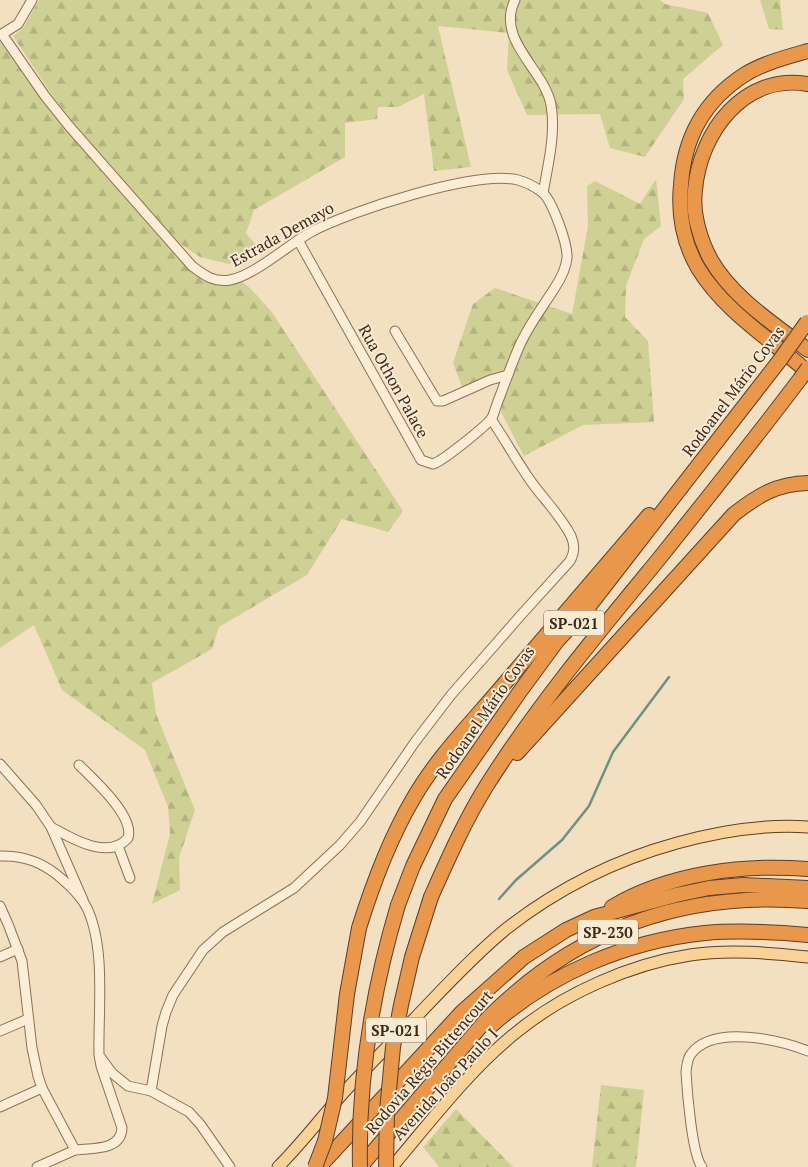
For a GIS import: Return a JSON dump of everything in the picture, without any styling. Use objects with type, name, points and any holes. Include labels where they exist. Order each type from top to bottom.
[{"type":"highway","points":[[805,373],[734,311],[715,291],[699,269],[683,233],[680,215],[680,195],[681,175],[688,141],[699,119],[715,100],[745,74],[762,65],[808,50]]},
{"type":"highway","points":[[808,84],[786,82],[774,84],[750,94],[734,107],[716,128],[702,153],[694,190],[695,206],[703,242],[710,259],[723,278],[740,296],[808,350]]},
{"type":"highway","name":"Rodoanel Mário Covas","points":[[360,1167],[361,1110],[368,1038],[384,950],[398,905],[445,799],[520,690],[558,641],[590,605],[780,360],[808,321]]},
{"type":"highway","name":"SP-021","points":[[386,1167],[387,1111],[401,1005],[412,957],[431,896],[452,849],[486,786],[561,680],[805,373]]},
{"type":"highway","points":[[317,1167],[335,1098],[347,994],[359,928],[374,880],[391,838],[413,798],[439,761],[620,549],[713,446]]},
{"type":"highway","points":[[486,786],[734,514],[768,490],[786,485],[808,483]]},
{"type":"highway","points":[[594,917],[628,897],[688,878],[752,868],[808,869]]},
{"type":"highway","name":"Rodovia Régis Bittencourt","points":[[317,1167],[462,1012],[524,957],[566,930],[594,917],[709,888],[743,885],[808,888]]},
{"type":"highway","name":"Rodovia Régis Bittencourt","points":[[360,1167],[487,1019],[509,997],[556,961],[584,944],[608,932],[650,916],[697,905],[731,900],[808,901]]},
{"type":"highway","points":[[452,1061],[526,999],[575,969],[604,957],[658,940],[706,933],[744,932],[808,935]]},
{"type":"main road","points":[[278,1167],[297,1148],[345,1090],[480,952],[505,930],[549,899],[621,861],[656,849],[733,830],[771,826],[808,827]]},
{"type":"main road","name":"Avenida João Paulo I","points":[[392,1167],[467,1080],[494,1052],[518,1031],[559,1003],[620,974],[656,962],[691,954],[724,952],[808,957]]},
{"type":"street","points":[[1,33],[18,24],[32,0]]},
{"type":"street","points":[[151,1092],[166,1012],[181,982],[203,950],[223,932],[294,888],[340,845],[360,822],[415,742],[450,696],[574,555],[575,546],[571,536],[528,477],[491,418],[531,324],[558,283],[567,258],[565,242],[553,210],[543,193],[549,153],[552,118],[551,105],[548,93],[519,48],[515,37],[511,13],[515,0]]},
{"type":"street","name":"Estrada Demayo","points":[[1,33],[45,96],[69,126],[192,266],[206,276],[222,280],[239,277],[332,221],[450,186],[486,180],[510,179],[528,183],[543,193]]},
{"type":"street","name":"Rua Othon Palace","points":[[298,240],[421,460],[433,464],[443,460],[491,418]]},
{"type":"street","points":[[395,331],[437,401],[443,401],[490,380],[508,375]]},
{"type":"street","points":[[0,764],[36,805],[51,827],[86,907],[95,935],[99,957],[99,1055],[122,1128],[119,1140],[112,1145],[75,1150],[37,1167]]},
{"type":"street","points":[[51,827],[85,844],[97,847],[118,846],[128,838],[129,827],[113,800],[79,765]]},
{"type":"street","points":[[118,846],[130,878]]},
{"type":"street","points":[[0,856],[28,858],[51,869],[86,907]]},
{"type":"street","points":[[0,906],[18,949],[24,975],[32,1048],[42,1088],[75,1150]]},
{"type":"street","points":[[0,957],[18,949]]},
{"type":"street","points":[[0,1031],[28,1019]]},
{"type":"street","points":[[702,1167],[697,1159],[694,1144],[686,1072],[687,1061],[696,1049],[713,1039],[753,1038],[780,1042],[808,1051]]},
{"type":"street","points":[[99,1055],[112,1074],[128,1086],[151,1092],[189,1112],[200,1124],[227,1166]]},
{"type":"street","points":[[0,1107],[42,1088]]},
{"type":"green space","points":[[39,0],[660,0],[665,4],[708,13],[723,45],[683,79],[684,99],[645,157],[610,148],[600,114],[527,115],[507,70],[509,33],[438,26],[471,167],[434,171],[424,94],[398,107],[378,107],[377,119],[345,123],[345,157],[254,210],[246,233],[259,249],[229,264],[200,257],[179,243],[73,122],[50,92],[13,36],[23,28]]},
{"type":"green space","points":[[760,0],[780,0],[783,30],[769,29]]},
{"type":"green space","points":[[0,40],[65,130],[189,270],[202,279],[214,284],[226,285],[241,281],[271,311],[403,511],[388,532],[342,519],[307,575],[219,627],[212,649],[152,683],[156,714],[195,810],[179,858],[180,890],[152,904],[170,834],[168,807],[145,750],[62,690],[34,625],[0,648]]},
{"type":"green space","points":[[656,179],[661,226],[644,239],[626,286],[625,317],[648,341],[654,422],[583,425],[524,456],[501,412],[507,380],[463,389],[453,363],[473,304],[495,288],[572,314],[588,226],[587,186],[595,181],[640,204]]},
{"type":"green space","points":[[601,1085],[644,1090],[636,1167],[592,1167]]},
{"type":"green space","points":[[456,1109],[513,1167],[439,1167],[423,1147]]},
{"type":"waterway","points":[[499,899],[516,880],[562,840],[589,806],[613,752],[669,677]]}]
